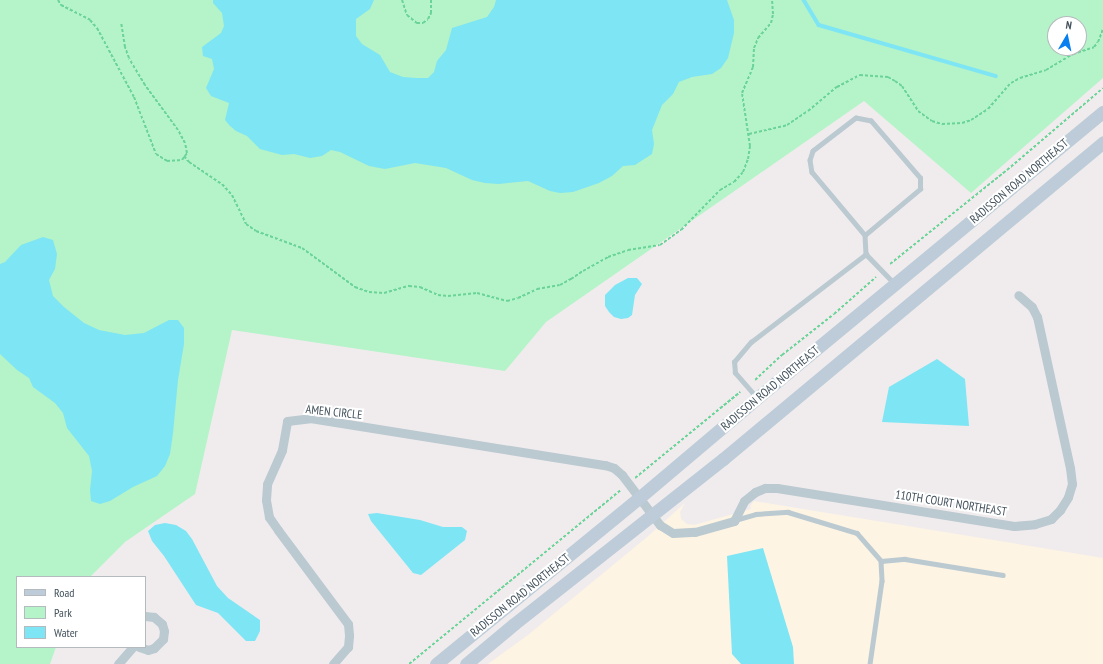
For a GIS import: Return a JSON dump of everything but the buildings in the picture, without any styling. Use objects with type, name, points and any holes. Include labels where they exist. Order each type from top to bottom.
[{"type":"main road","name":"RADISSON ROAD NORTHEAST","points":[[436,664],[640,497],[757,398],[1103,112]]},
{"type":"main road","name":"RADISSON ROAD NORTHEAST","points":[[466,664],[652,514],[723,459],[1103,142]]},
{"type":"street","name":"110TH COURT NORTHEAST","points":[[734,520],[744,501],[755,492],[765,488],[777,488],[1014,526],[1035,524],[1052,519],[1068,498],[1072,484],[1070,468],[1037,317],[1032,307],[1018,295]]},
{"type":"street","name":"AMEN CIRCLE","points":[[334,664],[348,647],[348,624],[278,530],[270,517],[266,500],[267,484],[282,450],[287,421],[310,418],[593,462],[614,468],[622,475],[640,497]]},
{"type":"street","points":[[640,497],[666,530],[673,533],[681,534],[695,532],[734,520]]},
{"type":"street","points":[[142,648],[148,650],[154,648],[163,639],[164,631],[162,624],[154,617],[146,616]]},
{"type":"street","points":[[118,664],[132,648]]},
{"type":"lane","points":[[864,235],[920,189],[920,178],[871,121],[856,118],[813,152],[810,160],[812,172],[864,235],[866,254],[895,284]]},
{"type":"lane","points":[[757,398],[735,373],[734,362],[751,342],[866,254]]},
{"type":"lane","points":[[734,520],[756,514],[788,512],[857,533],[881,560],[882,581],[870,664]]},
{"type":"lane","points":[[881,560],[905,559],[1003,575]]},
{"type":"path","points":[[58,0],[61,5],[90,20],[97,28],[134,97],[156,154],[167,161],[182,160],[187,153],[178,130],[145,85],[130,58],[125,47],[121,23]]},
{"type":"path","points":[[402,0],[407,15],[417,23],[424,22],[428,19],[431,13],[431,0]]},
{"type":"path","points":[[184,156],[189,162],[222,184],[232,196],[246,224],[256,231],[302,248],[355,287],[369,292],[384,293],[409,286],[420,287],[438,295],[448,296],[477,293],[507,301],[518,298],[537,289],[560,285],[608,257],[628,250],[660,245],[669,240],[695,217],[720,190],[734,182],[743,172],[748,159],[749,134],[742,93],[753,67],[754,48],[758,38],[771,23],[774,14],[772,0]]},
{"type":"path","points":[[749,134],[787,125],[808,112],[837,87],[860,75],[884,77],[895,81],[902,86],[918,111],[932,121],[942,124],[962,123],[971,120],[988,109],[1012,83],[1020,78],[1046,70],[1073,54],[1094,47],[1098,42],[1103,29]]},
{"type":"path","points":[[890,264],[1007,170],[1103,88]]},
{"type":"path","points":[[755,380],[782,354],[834,314],[876,277]]},
{"type":"path","points":[[642,473],[685,435],[740,392]]},
{"type":"path","points":[[409,664],[617,494]]},
{"type":"shaded area","points":[[754,501],[1103,558],[1103,664],[488,664],[528,635],[646,538],[685,503],[680,512],[681,519],[687,524],[694,525],[751,509],[750,506]]},
{"type":"green space","points":[[0,0],[1103,0],[1103,78],[971,193],[864,101],[546,322],[505,371],[232,330],[195,494],[125,542],[91,576],[16,576],[16,648],[56,648],[50,664],[0,664]]},
{"type":"water","points":[[213,0],[374,0],[370,9],[356,19],[356,36],[362,44],[380,55],[390,72],[403,77],[416,78],[428,78],[434,72],[437,61],[446,50],[452,28],[487,17],[494,7],[496,0],[727,0],[734,20],[734,33],[728,58],[721,68],[712,74],[692,77],[679,82],[673,94],[662,105],[652,130],[654,144],[652,154],[635,165],[623,166],[612,176],[599,183],[573,192],[560,193],[550,191],[528,181],[499,184],[485,183],[472,180],[446,168],[415,163],[385,169],[369,166],[340,152],[331,150],[322,156],[310,158],[294,154],[282,155],[260,149],[247,136],[236,131],[225,120],[229,103],[211,96],[206,88],[214,69],[212,59],[203,56],[202,47],[221,33],[224,26],[222,13],[213,3]]},
{"type":"water","points":[[43,237],[53,240],[57,254],[55,269],[49,280],[53,296],[84,323],[99,330],[125,335],[144,333],[169,320],[178,320],[184,328],[184,344],[178,380],[173,433],[170,454],[165,466],[157,476],[133,487],[110,501],[100,504],[91,501],[90,490],[92,471],[89,456],[67,428],[63,413],[55,403],[33,387],[29,378],[17,370],[0,354],[0,264],[5,262],[21,245]]},
{"type":"water","points":[[628,278],[637,278],[642,284],[635,295],[632,315],[628,318],[621,319],[614,317],[605,306],[605,295],[615,285]]},
{"type":"water","points":[[937,359],[965,379],[969,426],[882,422],[889,387]]},
{"type":"water","points":[[377,513],[420,520],[443,527],[462,527],[467,531],[465,540],[421,575],[413,573],[371,521],[368,514]]},
{"type":"water","points":[[165,523],[176,525],[186,531],[192,539],[217,586],[228,598],[260,620],[260,631],[255,641],[246,641],[218,613],[196,605],[164,556],[152,541],[148,531],[155,525]]},
{"type":"water","points":[[763,548],[793,647],[794,664],[741,664],[732,654],[727,556]]},
{"type":"waterway","points":[[804,0],[819,25],[996,76]]}]
